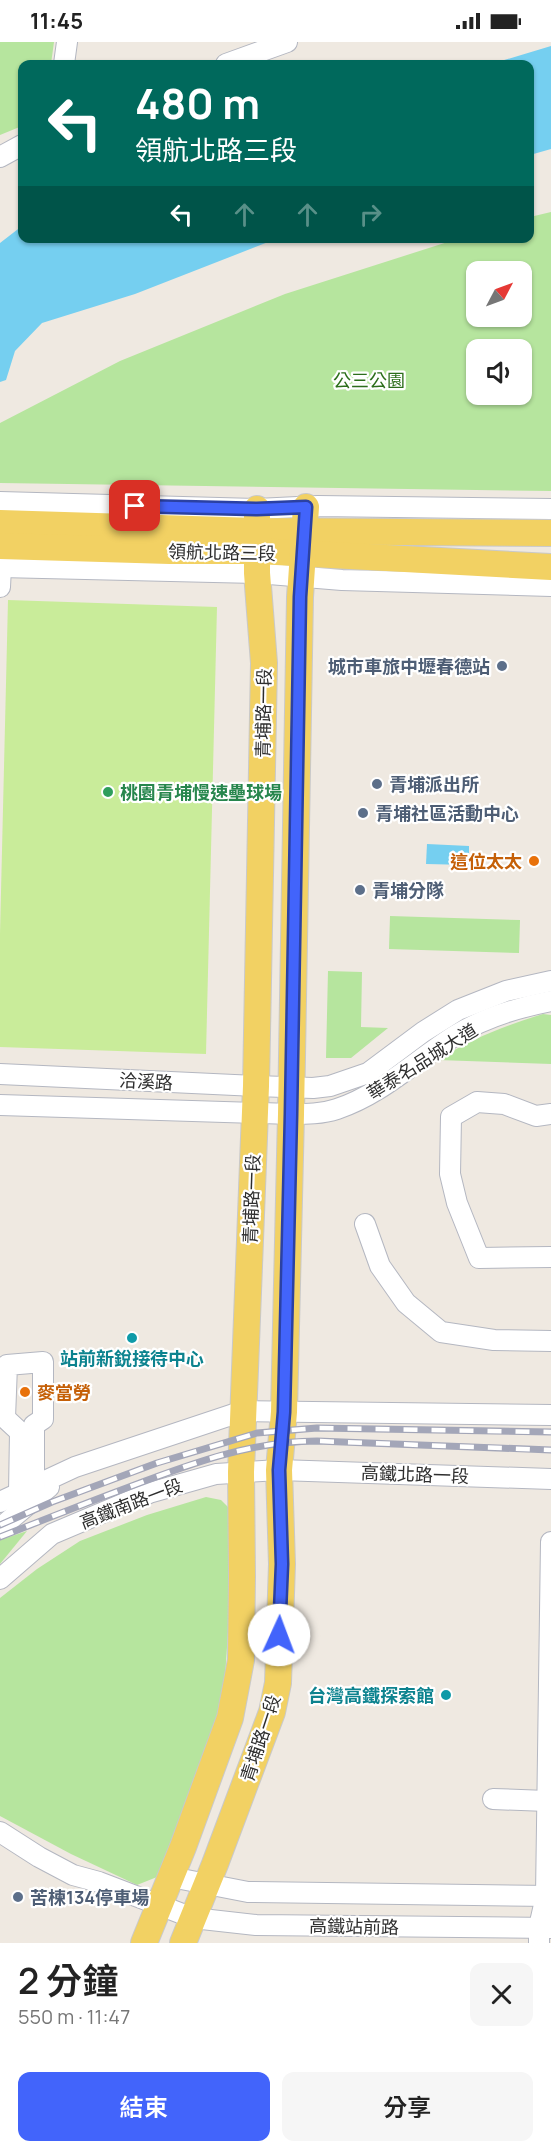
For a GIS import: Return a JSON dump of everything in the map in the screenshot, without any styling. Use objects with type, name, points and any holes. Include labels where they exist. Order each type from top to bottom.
[{"type":"main road","name":"領航北路三段","points":[[0,523],[257,541],[304,542],[551,533]]},
{"type":"main road","name":"領航北路三段","points":[[0,560],[170,551],[257,541]]},
{"type":"main road","name":"青埔路一段","points":[[144,1943],[230,1718],[238,1672],[242,1576],[241,1472],[256,1086],[264,663],[257,541]]},
{"type":"main road","name":"領航北路三段","points":[[304,542],[551,567]]},
{"type":"main road","name":"青埔路一段","points":[[183,1943],[272,1712],[278,1683],[282,1564],[279,1470],[284,1412],[304,542]]},
{"type":"street","points":[[65,60],[67,42]]},
{"type":"street","points":[[237,60],[287,42]]},
{"type":"street","points":[[0,157],[18,147]]},
{"type":"street","name":"領航北路三段","points":[[0,502],[257,541],[304,542],[551,508]]},
{"type":"street","name":"領航北路三段","points":[[304,542],[353,580],[551,586]]},
{"type":"street","points":[[0,560],[0,587]]},
{"type":"street","name":"華泰名品城大道","points":[[292,1087],[330,1086],[368,1072],[458,1010],[506,991],[551,981]]},
{"type":"street","name":"華泰名品城大道","points":[[291,1114],[313,1114],[335,1110],[373,1094],[458,1034],[500,1015],[551,1001]]},
{"type":"street","name":"洽溪路","points":[[0,1074],[292,1087]]},
{"type":"street","points":[[551,1114],[536,1116],[504,1104],[477,1102],[451,1117],[450,1174],[457,1203],[479,1258],[551,1257]]},
{"type":"street","name":"洽溪路","points":[[0,1105],[291,1114]]},
{"type":"street","points":[[551,1123],[537,1124],[501,1113],[480,1112],[460,1123],[459,1175],[467,1201],[488,1250],[551,1248]]},
{"type":"street","points":[[365,1224],[380,1266],[406,1303],[441,1332],[494,1340],[551,1341]]},
{"type":"street","points":[[43,1362],[43,1419],[34,1425],[26,1490],[20,1432],[5,1418],[7,1365],[43,1362]]},
{"type":"street","points":[[0,1502],[75,1467],[243,1411],[551,1415]]},
{"type":"street","points":[[0,1528],[75,1467]]},
{"type":"street","name":"高鐵南路一段","points":[[0,1579],[52,1534],[149,1493],[216,1474],[279,1470]]},
{"type":"street","name":"高鐵北路一段","points":[[279,1470],[551,1479]]},
{"type":"street","points":[[543,1933],[549,1900],[547,1801],[551,1542]]},
{"type":"street","points":[[493,1799],[547,1801]]},
{"type":"street","points":[[0,1832],[73,1875],[99,1882],[159,1906]]},
{"type":"street","points":[[171,1877],[207,1884]]},
{"type":"street","name":"高鐵站前路","points":[[207,1884],[248,1892],[549,1900]]},
{"type":"street","name":"高鐵站前路","points":[[159,1906],[193,1918],[256,1925],[543,1933]]},
{"type":"green space","points":[[0,42],[54,42],[52,60],[18,60],[18,128],[0,135]]},
{"type":"green space","name":"公三公園","points":[[551,212],[551,491],[0,483],[0,423],[120,361],[285,294],[444,243],[534,243],[534,216]]},
{"type":"green space","name":"桃園青埔慢速壘球場","points":[[8,600],[217,607],[206,1054],[0,1047],[0,934]]},
{"type":"green space","points":[[390,916],[520,920],[519,953],[389,949]]},
{"type":"green space","points":[[328,971],[362,972],[361,1027],[388,1028],[351,1058],[326,1058]]},
{"type":"green space","points":[[543,1014],[551,1015],[551,1064],[438,1060],[489,1033]]},
{"type":"green space","points":[[206,1497],[221,1500],[229,1508],[230,1603],[223,1706],[157,1877],[137,1885],[71,1854],[0,1816],[0,1598],[37,1569],[80,1541],[147,1515]]},
{"type":"green space","points":[[27,1531],[0,1564],[0,1540]]},
{"type":"water","points":[[551,46],[551,149],[534,154],[534,60],[504,60]]},
{"type":"water","points":[[18,229],[18,243],[266,243],[135,294],[42,323],[15,351],[6,380],[0,382],[0,243]]},
{"type":"water","points":[[427,844],[469,846],[469,865],[426,864]]},
{"type":"railway","points":[[0,1525],[52,1502],[157,1463],[257,1433],[317,1428],[551,1432]]},
{"type":"railway","points":[[0,1537],[175,1470],[221,1455],[268,1445],[317,1441],[551,1450]]},
{"type":"place","name":"城市車旅中壢春德站","points":[[502,666]]},
{"type":"place","name":"青埔派出所","points":[[377,784]]},
{"type":"place","name":"桃園青埔慢速壘球場","points":[[108,792]]},
{"type":"place","name":"青埔社區活動中心","points":[[363,813]]},
{"type":"place","name":"這位太太","points":[[534,861]]},
{"type":"place","name":"青埔分隊","points":[[360,890]]},
{"type":"place","name":"站前新銳接待中心","points":[[132,1338]]},
{"type":"place","name":"麥當勞","points":[[25,1392]]},
{"type":"place","name":"台灣高鐵探索館","points":[[446,1695]]},
{"type":"place","name":"苦楝134停車場","points":[[18,1897]]},
{"type":"route","points":[[135,506],[257,509],[306,507],[300,597],[284,1412],[279,1470],[282,1564],[279,1635]]}]
